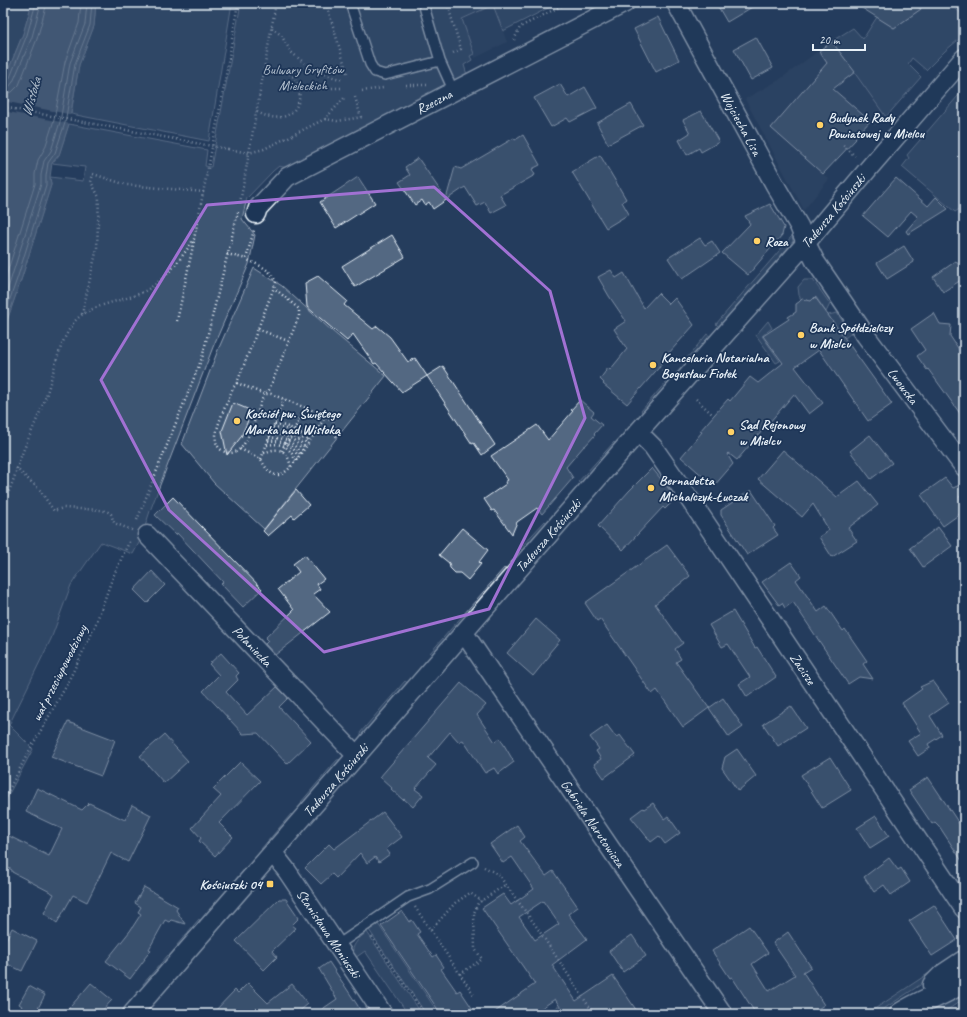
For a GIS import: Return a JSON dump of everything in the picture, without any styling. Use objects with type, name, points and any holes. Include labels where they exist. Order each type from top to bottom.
[{"type":"street","name":"Rzeczna","points":[[256,221],[258,208],[287,177],[625,3]]},
{"type":"street","name":"Wojciecha Lisa","points":[[676,3],[774,185],[799,226],[806,243]]},
{"type":"street","name":"Tadeusza Kościuszki","points":[[132,1014],[638,432],[806,243],[964,58]]},
{"type":"street","name":"Lwowska","points":[[806,243],[815,261],[866,336],[964,468]]},
{"type":"street","name":"Zacisze","points":[[638,432],[654,447],[964,910]]},
{"type":"street","name":"Połaniecka","points":[[142,529],[357,756]]},
{"type":"street","name":"Gabriela Narutowicza","points":[[464,633],[723,1014]]},
{"type":"street","name":"Stanisława Moniuszki","points":[[273,853],[287,871],[383,1014]]},
{"type":"street","points":[[906,1011],[943,976],[964,962]]},
{"type":"street","points":[[906,1011],[952,988],[964,980]]},
{"type":"lane","points":[[350,3],[370,64],[376,72],[385,75],[440,61]]},
{"type":"lane","points":[[423,3],[440,61],[454,92]]},
{"type":"lane","points":[[336,946],[408,897],[430,889],[473,862]]},
{"type":"path","points":[[177,321],[204,192],[238,3]]},
{"type":"path","points":[[142,529],[202,358],[239,208],[276,3]]},
{"type":"path","points":[[326,3],[348,76]]},
{"type":"path","points":[[447,3],[461,49],[449,55]]},
{"type":"path","points":[[272,28],[281,35],[291,52],[308,66],[323,74],[343,80]]},
{"type":"path","points":[[257,112],[273,118],[281,118],[294,110],[299,102],[300,90],[294,77],[288,72],[278,70],[264,72]]},
{"type":"path","points":[[300,90],[342,88]]},
{"type":"path","points":[[3,107],[249,153],[264,149],[325,119],[346,96]]},
{"type":"path","points":[[325,119],[337,121],[361,117],[355,97]]},
{"type":"path","points":[[842,145],[855,156]]},
{"type":"path","points":[[82,315],[97,248],[99,197],[91,182],[93,174],[127,185],[204,192]]},
{"type":"path","points":[[246,259],[256,221]]},
{"type":"path","points":[[3,502],[6,498],[16,468],[47,394],[58,353],[72,324],[82,315],[94,308],[116,302],[144,291],[159,281],[183,256],[194,239]]},
{"type":"path","points":[[227,254],[255,263],[272,273],[276,282],[237,383],[232,388],[215,432],[217,446],[221,450],[230,454],[240,449],[245,442],[264,394],[269,390],[300,312],[296,306],[274,288]]},
{"type":"path","points":[[258,329],[288,341]]},
{"type":"path","points":[[659,367],[668,374]]},
{"type":"path","points":[[237,383],[264,394],[270,394],[284,399],[326,416],[333,421],[334,433],[337,436]]},
{"type":"path","points":[[284,399],[261,458],[265,468],[271,473],[285,473],[291,468],[326,416]]},
{"type":"path","points":[[696,399],[714,415]]},
{"type":"path","points":[[282,451],[306,408]]},
{"type":"path","points":[[274,425],[286,429],[300,454]]},
{"type":"path","points":[[271,432],[299,441],[306,447]]},
{"type":"path","points":[[266,445],[302,434],[309,442]]},
{"type":"path","points":[[290,438],[298,458]]},
{"type":"path","points":[[290,438],[296,462]]},
{"type":"path","points":[[269,439],[276,440],[290,438],[297,443],[303,451]]},
{"type":"path","points":[[240,449],[261,458]]},
{"type":"path","points":[[263,453],[276,449],[282,451],[288,457],[291,468]]},
{"type":"path","name":"wał przeciwpowodziowy","points":[[3,801],[65,688],[94,629],[112,579],[126,551],[134,530],[114,523],[111,514],[101,510],[63,508],[54,511],[39,489],[16,468]]},
{"type":"path","points":[[473,862],[498,874],[536,926],[594,1014]]},
{"type":"path","points":[[460,974],[482,959],[475,949],[474,913],[478,903],[505,885]]},
{"type":"path","points":[[431,930],[455,903],[470,892],[482,901]]},
{"type":"path","points":[[408,897],[474,995]]},
{"type":"path","points":[[365,926],[425,1014]]},
{"type":"path","points":[[950,1014],[964,1005]]},
{"type":"path","points":[[557,1007],[562,1014]]},
{"type":"highlighted area","points":[[434,187],[550,291],[585,418],[489,609],[324,652],[169,510],[101,380],[207,205]]},
{"type":"shaded area","points":[[493,5],[507,42],[475,58],[462,19]]},
{"type":"shaded area","points":[[832,41],[886,117],[882,118],[875,126],[870,122],[823,174],[829,179],[804,210],[745,99],[779,80]]},
{"type":"green space","points":[[3,3],[32,3],[23,34],[3,83]]},
{"type":"green space","points":[[96,3],[232,3],[209,141],[71,114],[79,65],[94,26]]},
{"type":"green space","name":"Bulwary Gryfitów Mieleckich","points":[[241,3],[558,3],[503,31],[493,5],[462,19],[474,54],[470,56],[472,60],[464,65],[467,75],[287,168],[279,166],[247,198],[242,219],[255,235],[249,264],[213,347],[150,511],[141,539],[133,554],[101,542],[71,585],[51,639],[9,725],[33,749],[3,805],[3,332],[51,185],[50,177],[83,181],[85,167],[52,163],[59,155],[69,124],[207,150],[205,166],[211,167]]},
{"type":"green space","points":[[926,3],[947,3],[964,15],[964,35],[926,70],[912,58],[908,64],[921,77],[886,117],[832,41],[853,28],[863,39],[877,17],[894,28],[921,9],[921,6]]},
{"type":"green space","points":[[964,89],[964,206],[955,212],[902,167],[909,158],[907,155]]},
{"type":"green space","points":[[792,236],[793,241],[791,244],[719,327],[716,324]]},
{"type":"green space","points":[[254,268],[282,286],[332,331],[386,376],[264,529],[214,483],[182,444],[218,350]]},
{"type":"green space","points":[[804,280],[813,280],[830,304],[826,312],[816,297],[808,303],[801,300],[798,287]]},
{"type":"green space","points":[[837,313],[851,333],[845,338],[828,315]]},
{"type":"green space","points":[[768,321],[772,328],[762,336],[780,361],[776,363],[756,335]]},
{"type":"green space","points":[[707,334],[711,337],[690,361],[687,358]]},
{"type":"green space","points":[[667,381],[670,384],[644,414],[641,411]]},
{"type":"green space","points":[[614,442],[617,445],[582,485],[578,482]]},
{"type":"green space","points":[[545,521],[548,524],[524,552],[520,548]]},
{"type":"green space","points":[[504,568],[507,571],[433,656],[430,653]]},
{"type":"green space","points":[[405,681],[409,684],[363,737],[360,733]]},
{"type":"green space","points":[[343,759],[305,804],[301,802],[337,760]]},
{"type":"green space","points":[[291,814],[294,817],[264,851],[261,849]]},
{"type":"green space","points":[[199,919],[201,924],[181,947],[177,945]]},
{"type":"green space","points":[[378,924],[439,1014],[426,1014],[369,930]]},
{"type":"green space","points":[[367,932],[422,1014],[408,1014],[365,951],[355,958],[353,951],[355,944]]},
{"type":"green space","points":[[964,950],[964,956],[876,1014],[867,1014]]},
{"type":"green space","points":[[168,955],[171,959],[145,988],[143,984]]},
{"type":"green space","points":[[964,987],[964,999],[941,1014],[923,1014]]},
{"type":"water","name":"Wisłoka","points":[[32,3],[96,3],[94,26],[79,65],[69,124],[59,155],[52,163],[50,177],[51,185],[3,332],[3,83],[23,34]]},
{"type":"pier","points":[[3,101],[73,115],[71,124],[3,111]]},
{"type":"building","points":[[716,3],[759,3],[727,22]]},
{"type":"building","points":[[854,3],[911,3],[921,9],[894,28]]},
{"type":"building","points":[[658,17],[679,60],[656,72],[634,29]]},
{"type":"building","points":[[756,37],[773,68],[751,80],[734,49]]},
{"type":"building","name":"Budynek Rady Powiatowej w Mielcu","points":[[832,42],[855,72],[833,89],[870,121],[855,138],[856,139],[823,174],[771,128],[827,63],[819,51]]},
{"type":"building","points":[[560,84],[568,97],[585,87],[597,108],[570,122],[567,118],[551,127],[534,98]]},
{"type":"building","points":[[631,104],[643,125],[608,144],[597,123]]},
{"type":"building","points":[[701,111],[719,142],[701,152],[699,148],[687,155],[679,140],[690,133],[683,120]]},
{"type":"building","points":[[523,135],[540,165],[532,169],[535,175],[500,195],[506,205],[491,213],[485,202],[477,206],[465,187],[433,209],[429,202],[425,205],[422,200],[415,205],[399,182],[410,175],[405,167],[418,158],[446,199],[455,167],[461,169],[514,138],[515,140]]},
{"type":"building","points":[[600,155],[626,199],[622,202],[629,214],[606,228],[572,172]]},
{"type":"building","points":[[358,177],[375,203],[336,228],[320,202]]},
{"type":"building","points":[[896,178],[928,206],[936,197],[948,209],[908,234],[906,231],[918,217],[911,211],[888,237],[863,216]]},
{"type":"building","points":[[770,204],[784,227],[782,235],[748,275],[722,253],[750,224],[745,216]]},
{"type":"building","points":[[392,235],[405,257],[355,287],[342,266]]},
{"type":"building","points":[[700,238],[705,245],[712,241],[720,253],[682,279],[668,258]]},
{"type":"building","points":[[904,246],[914,262],[887,279],[877,263]]},
{"type":"building","points":[[956,261],[964,273],[964,278],[943,292],[933,277]]},
{"type":"building","points":[[611,270],[616,278],[624,273],[644,308],[658,293],[669,304],[675,298],[694,325],[660,363],[662,364],[627,404],[603,384],[604,383],[600,379],[608,368],[610,370],[627,349],[614,329],[626,321],[598,277]]},
{"type":"building","points":[[318,276],[347,301],[344,305],[373,329],[377,326],[390,337],[408,362],[415,358],[427,376],[402,392],[376,363],[374,364],[353,334],[347,341],[307,307],[305,283]]},
{"type":"building","points":[[815,297],[892,404],[868,421],[819,350],[795,367],[823,403],[809,414],[794,394],[737,460],[728,453],[727,454],[733,464],[714,486],[681,457],[702,432],[700,431],[728,399],[730,401],[750,377],[758,383],[783,363],[763,336],[789,319],[788,317],[796,312],[796,304],[802,299],[811,301]]},
{"type":"building","points":[[934,313],[940,324],[951,325],[950,336],[964,357],[964,419],[917,356],[925,350],[911,329]]},
{"type":"building","points":[[443,366],[495,445],[482,455],[474,443],[472,444],[427,376]]},
{"type":"building","points":[[580,400],[594,412],[591,416],[602,425],[566,467],[573,478],[542,514],[537,508],[517,522],[512,534],[494,510],[492,511],[484,499],[506,484],[505,482],[508,480],[491,456],[537,425],[548,440],[573,411],[571,410]]},
{"type":"building","name":"Kościół pw. Świętego Marka nad Wisłoką","points":[[233,403],[252,411],[241,437],[227,455],[222,431]]},
{"type":"building","points":[[870,435],[892,463],[871,479],[850,451]]},
{"type":"building","points":[[783,450],[837,497],[859,481],[878,505],[848,528],[857,541],[832,557],[819,537],[829,530],[813,504],[802,517],[758,479]]},
{"type":"building","points":[[652,468],[676,498],[665,509],[663,507],[623,550],[598,526]]},
{"type":"building","points":[[945,478],[953,488],[964,483],[964,492],[959,497],[964,504],[964,511],[943,526],[921,495]]},
{"type":"building","points":[[296,490],[309,505],[294,518],[292,515],[268,536],[263,531]]},
{"type":"building","points":[[751,490],[775,526],[773,528],[778,535],[747,555],[721,515],[721,510]]},
{"type":"building","points":[[173,497],[262,589],[243,607],[221,584],[223,582],[177,533],[176,535],[155,515]]},
{"type":"building","points":[[938,527],[952,546],[923,567],[910,548]]},
{"type":"building","points":[[462,528],[488,550],[479,562],[481,564],[468,580],[460,573],[455,573],[450,568],[449,563],[439,555]]},
{"type":"building","points":[[667,545],[690,576],[655,604],[683,643],[675,649],[681,659],[676,662],[709,708],[683,727],[657,690],[652,694],[600,619],[597,621],[585,603]]},
{"type":"building","points":[[305,555],[324,579],[317,584],[320,589],[313,594],[330,612],[275,655],[265,644],[268,641],[265,638],[294,610],[278,589],[299,572],[293,564]]},
{"type":"building","points":[[791,562],[801,576],[796,580],[818,612],[826,606],[843,631],[845,629],[867,661],[863,664],[873,679],[859,677],[848,684],[793,602],[785,608],[782,603],[779,605],[762,582]]},
{"type":"building","points":[[152,571],[165,585],[147,603],[134,590]]},
{"type":"building","points":[[733,611],[755,648],[757,647],[776,677],[747,697],[739,684],[750,677],[728,644],[722,647],[709,625]]},
{"type":"building","points":[[536,619],[560,640],[533,676],[507,653]]},
{"type":"building","points":[[221,653],[239,673],[236,676],[238,680],[226,692],[247,715],[277,687],[288,698],[279,707],[311,741],[287,764],[258,733],[243,734],[203,691],[219,675],[209,664]]},
{"type":"building","points":[[933,681],[949,703],[930,716],[942,735],[928,744],[930,748],[918,756],[908,741],[921,733],[902,703],[922,689],[920,687]]},
{"type":"building","points":[[461,683],[486,705],[477,715],[495,742],[500,738],[514,762],[498,774],[494,768],[485,773],[463,740],[459,742],[450,732],[428,758],[436,765],[415,789],[423,795],[413,807],[404,799],[403,800],[380,777]]},
{"type":"building","points":[[723,698],[743,727],[729,737],[709,708]]},
{"type":"building","points":[[791,706],[806,728],[778,746],[763,724]]},
{"type":"building","points":[[68,722],[115,740],[101,776],[51,757]]},
{"type":"building","points":[[607,725],[616,737],[620,735],[635,755],[604,778],[594,764],[601,759],[596,751],[599,749],[590,737]]},
{"type":"building","points":[[164,735],[188,761],[164,783],[140,756]]},
{"type":"building","points":[[737,749],[756,776],[738,791],[722,768],[725,757]]},
{"type":"building","points":[[830,757],[851,790],[822,808],[801,775]]},
{"type":"building","points":[[240,762],[260,781],[219,823],[233,837],[215,856],[199,841],[201,838],[192,828],[221,796],[213,789]]},
{"type":"building","points":[[928,777],[964,831],[964,864],[939,826],[935,822],[932,824],[909,790]]},
{"type":"building","points":[[37,788],[82,810],[89,803],[125,820],[132,805],[151,815],[128,862],[111,853],[87,902],[73,895],[57,923],[44,913],[54,894],[12,872],[12,870],[3,865],[3,833],[49,856],[62,829],[26,812]]},
{"type":"building","points":[[653,803],[664,819],[668,816],[680,833],[665,844],[659,836],[651,842],[631,817]]},
{"type":"building","points":[[383,812],[402,837],[386,849],[390,854],[379,862],[375,857],[367,863],[360,853],[336,878],[332,874],[321,884],[305,868],[329,844],[334,849]]},
{"type":"building","points":[[876,816],[889,836],[870,848],[857,828]]},
{"type":"building","points":[[517,825],[525,837],[520,841],[540,868],[546,876],[553,871],[578,907],[568,914],[587,939],[552,965],[576,1001],[613,976],[639,1014],[556,1014],[562,1010],[555,999],[533,1014],[492,1014],[535,984],[482,908],[503,894],[511,905],[534,889],[512,857],[503,863],[490,844]],"holes":[[[543,901],[559,924],[535,940],[519,917]]]},
{"type":"building","points":[[889,858],[898,870],[901,868],[910,882],[891,895],[884,885],[874,892],[864,877]]},
{"type":"building","points":[[144,887],[178,907],[176,910],[185,924],[165,920],[149,949],[151,950],[130,979],[106,961],[130,931],[141,914],[138,912],[141,907],[135,903]]},
{"type":"building","points":[[279,899],[286,899],[299,918],[292,925],[296,928],[272,951],[277,957],[264,970],[236,941]]},
{"type":"building","points":[[934,905],[957,940],[932,956],[909,921]]},
{"type":"building","points":[[402,911],[409,922],[412,920],[420,932],[417,934],[433,957],[436,955],[444,967],[441,969],[457,992],[460,990],[476,1014],[441,1014],[381,926]]},
{"type":"building","points":[[749,926],[768,953],[752,964],[769,991],[795,975],[773,943],[788,932],[811,967],[803,972],[824,1005],[810,1014],[756,1014],[732,977],[730,978],[712,951]]},
{"type":"building","points":[[12,928],[37,941],[22,971],[3,962],[3,945]]},
{"type":"building","points":[[632,935],[646,956],[623,972],[609,951]]},
{"type":"building","points":[[329,962],[362,1014],[315,1014],[337,999],[319,969]]},
{"type":"building","points":[[91,983],[112,1000],[99,1014],[64,1014]]},
{"type":"building","points":[[248,983],[268,1003],[292,984],[308,1004],[296,1014],[212,1014],[235,990],[238,993]]},
{"type":"building","points":[[29,986],[45,995],[35,1014],[17,1014],[22,1006],[19,1004]]},
{"type":"place","name":"Budynek Rady Powiatowej w Mielcu","points":[[820,125]]},
{"type":"place","name":"Roza","points":[[757,241]]},
{"type":"place","name":"Bank Spółdzielczy w Mielcu","points":[[801,335]]},
{"type":"place","name":"Kancelaria Notarialna Bogusław Fiołek","points":[[653,365]]},
{"type":"place","name":"Kościół pw. Świętego Marka nad Wisłoką","points":[[237,421]]},
{"type":"place","name":"Sąd Rejonowy w Mielcu","points":[[731,432]]},
{"type":"place","name":"Bernadetta Michalczyk-Łuczak","points":[[651,488]]},
{"type":"place","name":"Kościuszki 04","points":[[270,884]]}]
